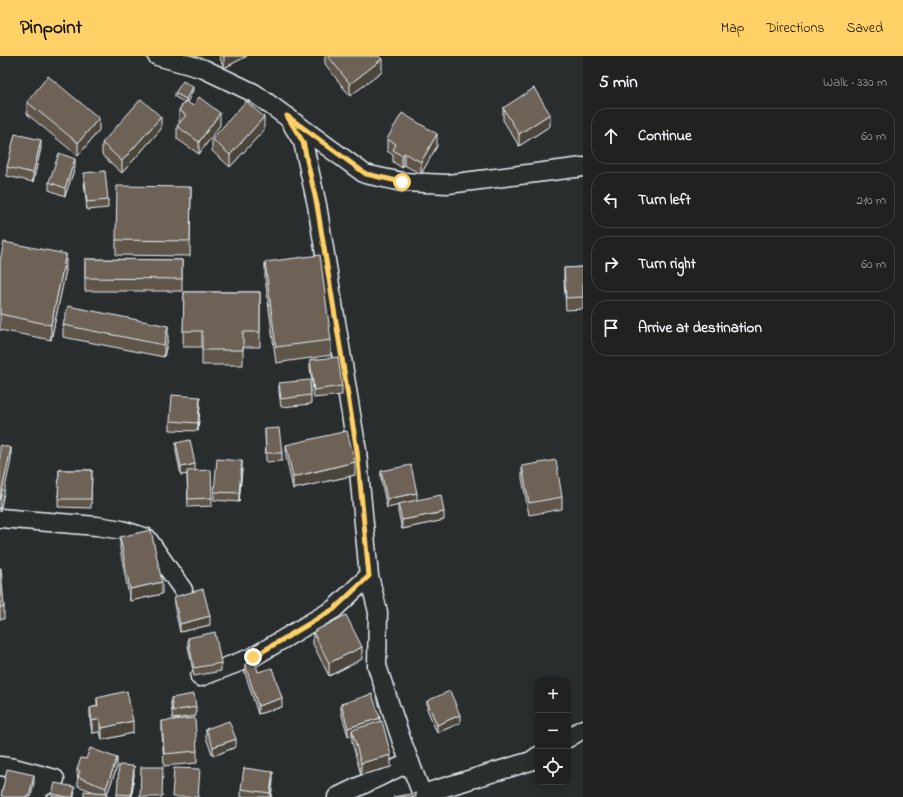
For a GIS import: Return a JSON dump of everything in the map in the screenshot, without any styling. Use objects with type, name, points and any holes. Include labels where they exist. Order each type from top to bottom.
[{"type":"street","points":[[157,56],[204,69],[254,93],[366,174],[402,182],[448,184],[583,167]]},
{"type":"street","points":[[287,116],[303,142],[317,205],[357,451],[369,576],[378,612],[377,666],[402,742],[423,796],[531,761],[535,758]]},
{"type":"street","points":[[0,518],[97,526],[122,530],[147,538],[183,590]]},
{"type":"street","points":[[200,677],[253,657],[334,609],[369,576]]},
{"type":"street","points":[[571,736],[583,729]]},
{"type":"street","points":[[337,797],[410,762]]},
{"type":"street","points":[[0,766],[14,768],[55,780],[39,789],[36,797]]},
{"type":"building","points":[[328,56],[379,56],[382,59],[350,84]]},
{"type":"building","points":[[48,76],[99,118],[78,143],[27,102]]},
{"type":"building","points":[[183,81],[193,87],[186,99],[175,93]]},
{"type":"building","points":[[534,88],[550,114],[519,134],[503,108]]},
{"type":"building","points":[[199,97],[220,113],[199,142],[177,126],[186,115],[179,110],[186,101],[193,106]]},
{"type":"building","points":[[141,99],[161,117],[122,161],[102,143]]},
{"type":"building","points":[[246,101],[264,117],[230,155],[212,139]]},
{"type":"building","points":[[402,113],[437,134],[421,162],[404,153],[402,156],[393,150],[396,144],[387,139]]},
{"type":"building","points":[[15,134],[41,140],[33,173],[7,167]]},
{"type":"building","points":[[59,153],[75,159],[65,188],[49,182]]},
{"type":"building","points":[[105,171],[108,200],[87,202],[84,173]]},
{"type":"building","points":[[117,186],[191,187],[190,241],[116,240]]},
{"type":"building","points":[[4,242],[66,254],[51,325],[0,314],[0,261]]},
{"type":"building","points":[[320,255],[331,340],[276,347],[265,262]]},
{"type":"building","points":[[85,259],[182,260],[182,279],[85,278]]},
{"type":"building","points":[[583,267],[583,297],[566,298],[564,268]]},
{"type":"building","points":[[184,292],[260,292],[260,332],[243,332],[243,350],[202,350],[202,331],[183,331]]},
{"type":"building","points":[[68,306],[168,326],[164,345],[63,325]]},
{"type":"building","points":[[338,357],[342,386],[314,390],[310,360]]},
{"type":"building","points":[[310,380],[311,395],[281,399],[279,383]]},
{"type":"building","points":[[172,395],[200,397],[198,423],[170,421]]},
{"type":"building","points":[[279,428],[282,453],[266,453],[265,429]]},
{"type":"building","points":[[347,431],[355,462],[293,477],[286,445]]},
{"type":"building","points":[[190,440],[195,464],[181,467],[176,443]]},
{"type":"building","points":[[0,445],[11,448],[0,500]]},
{"type":"building","points":[[217,459],[242,461],[239,493],[214,492]]},
{"type":"building","points":[[556,460],[562,497],[529,503],[522,466]]},
{"type":"building","points":[[411,465],[417,493],[387,499],[381,471]]},
{"type":"building","points":[[59,470],[92,470],[91,499],[58,499]]},
{"type":"building","points":[[211,470],[212,498],[188,499],[187,471]]},
{"type":"building","points":[[441,495],[444,512],[402,520],[398,504]]},
{"type":"building","points":[[151,530],[162,582],[130,589],[120,537]]},
{"type":"building","points":[[1,568],[4,607],[0,607]]},
{"type":"building","points":[[203,589],[210,616],[180,624],[174,597]]},
{"type":"building","points":[[346,615],[362,647],[329,663],[313,632]]},
{"type":"building","points":[[215,632],[221,663],[194,668],[188,638]]},
{"type":"building","points":[[255,661],[258,672],[272,668],[282,698],[258,706],[245,664]]},
{"type":"building","points":[[127,691],[133,721],[102,728],[100,719],[92,721],[90,708],[98,706],[97,698]]},
{"type":"building","points":[[450,691],[460,715],[437,725],[427,701]]},
{"type":"building","points":[[194,694],[196,707],[173,711],[171,698]]},
{"type":"building","points":[[372,694],[380,718],[348,728],[341,704]]},
{"type":"building","points":[[195,718],[197,751],[164,754],[162,721]]},
{"type":"building","points":[[229,721],[236,739],[213,747],[206,729]]},
{"type":"building","points":[[382,721],[391,755],[361,763],[352,730]]},
{"type":"building","points":[[90,748],[117,758],[106,788],[78,777],[80,771],[77,769],[81,758],[86,759]]},
{"type":"building","points":[[119,765],[134,766],[131,795],[117,794]]},
{"type":"building","points":[[141,767],[163,767],[162,797],[140,797]]},
{"type":"building","points":[[174,768],[200,769],[198,797],[172,797]]},
{"type":"building","points":[[244,768],[273,772],[270,793],[241,789]]},
{"type":"building","points":[[7,769],[34,775],[29,797],[1,796]]},
{"type":"building","points":[[55,783],[75,787],[73,797],[52,794]]},
{"type":"building","points":[[84,791],[107,793],[106,797],[84,797]]},
{"type":"building","points":[[416,793],[416,797],[393,797]]},
{"type":"route","points":[[253,657],[334,609],[369,576],[357,451],[317,205],[303,142],[287,116],[366,174],[402,182]]}]
